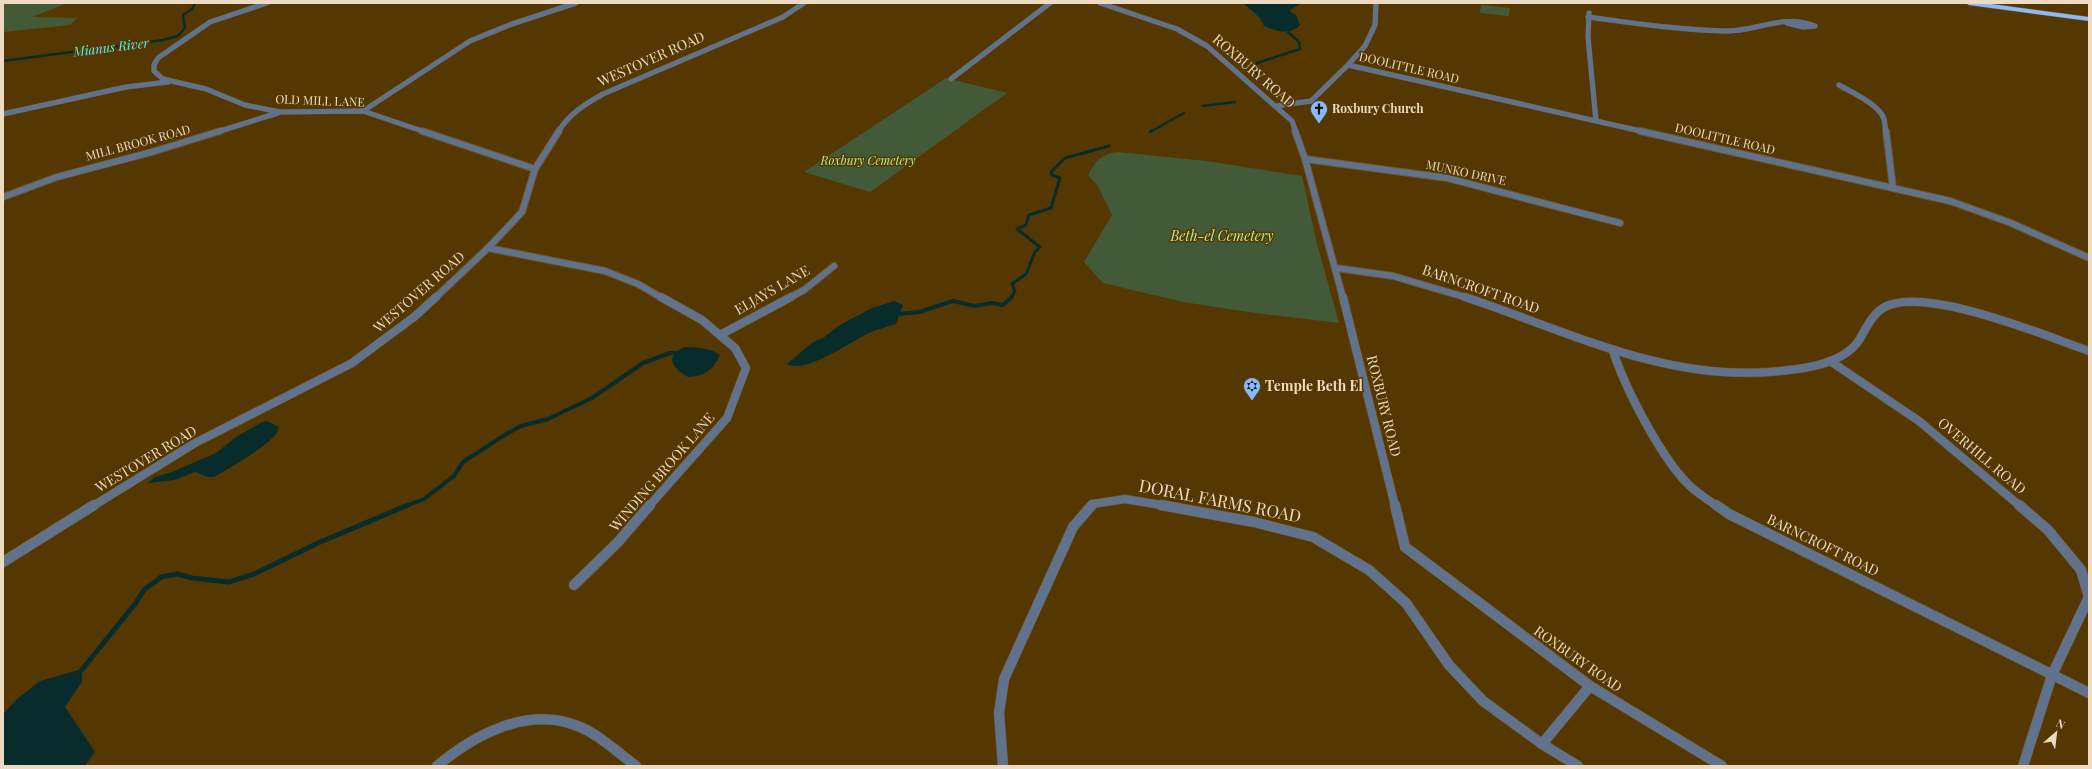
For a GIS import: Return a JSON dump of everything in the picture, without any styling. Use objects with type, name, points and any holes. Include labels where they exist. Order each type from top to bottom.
[{"type":"highway","points":[[1969,3],[2089,19]]},
{"type":"street","points":[[158,74],[154,71],[154,64],[158,58],[210,22],[228,14],[267,3]]},
{"type":"street","points":[[363,112],[470,41],[512,24],[576,3]]},
{"type":"street","name":"WESTOVER ROAD","points":[[3,562],[195,444],[352,363],[414,317],[488,248],[522,212],[535,169],[563,124],[580,107],[603,94],[783,17],[804,3]]},
{"type":"street","points":[[951,79],[1050,3]]},
{"type":"street","name":"ROXBURY ROAD","points":[[1100,3],[1153,20],[1190,36],[1216,52],[1250,86],[1276,106],[1292,121],[1305,159],[1336,268],[1405,547],[1590,686],[1722,766]]},
{"type":"street","points":[[1276,106],[1311,101],[1348,65],[1365,46],[1374,26],[1376,3]]},
{"type":"street","points":[[1596,121],[1587,29],[1589,15],[1670,28],[1725,31],[1743,30],[1764,23],[1787,23]]},
{"type":"street","name":"DOOLITTLE ROAD","points":[[1348,65],[1893,188],[1957,204],[2011,223],[2089,258]]},
{"type":"street","name":"OLD MILL LANE","points":[[140,85],[158,74],[163,79],[171,82],[206,89],[245,105],[280,112],[328,110],[363,112],[535,169]]},
{"type":"street","name":"OLD MILL LANE","points":[[3,114],[140,85],[171,82]]},
{"type":"street","points":[[1839,85],[1879,110],[1884,118],[1893,188]]},
{"type":"street","name":"MILL BROOK ROAD","points":[[3,196],[57,177],[148,154],[280,112]]},
{"type":"street","name":"MUNKO DRIVE","points":[[1305,159],[1447,178],[1620,223]]},
{"type":"street","name":"WINDING BROOK LANE","points":[[488,248],[605,271],[644,288],[702,320],[735,348],[746,368],[727,418],[618,542],[574,585]]},
{"type":"street","name":"ELJAYS LANE","points":[[720,335],[762,311],[804,290],[834,266]]},
{"type":"street","name":"BARNCROFT ROAD","points":[[1336,268],[1370,271],[1440,288],[1612,351],[1667,364],[1722,372],[1761,372],[1802,367],[1830,361],[1854,346],[1876,311],[1895,303],[1918,300],[1972,312],[2089,351]]},
{"type":"street","name":"BARNCROFT ROAD","points":[[1612,351],[1620,373],[1660,446],[1684,480],[1706,499],[1729,514],[2089,692]]},
{"type":"street","name":"OVERHILL ROAD","points":[[1830,361],[1918,421],[2048,530],[2081,570],[2089,597],[2052,675],[2023,766]]},
{"type":"street","name":"DORAL FARMS ROAD","points":[[1003,766],[999,713],[1004,679],[1073,527],[1093,504],[1125,499],[1254,522],[1313,537],[1369,570],[1406,603],[1449,665],[1483,701],[1542,744],[1578,766]]},
{"type":"street","points":[[1542,744],[1590,686]]},
{"type":"street","points":[[437,766],[463,745],[486,734],[525,721],[552,720],[574,724],[589,732],[636,766]]},
{"type":"green space","points":[[3,3],[68,3],[32,17],[77,18],[70,25],[3,32]]},
{"type":"green space","points":[[1481,5],[1510,8],[1509,16],[1480,13]]},
{"type":"green space","name":"Roxbury Cemetery","points":[[946,78],[1007,93],[870,192],[804,172]]},
{"type":"green space","name":"Beth-el Cemetery","points":[[1118,152],[1206,161],[1302,176],[1317,244],[1339,323],[1255,313],[1183,302],[1103,283],[1084,262],[1112,215],[1097,185],[1088,175],[1100,159],[1108,154]]},
{"type":"water","points":[[1243,3],[1302,3],[1290,10],[1296,15],[1300,25],[1292,30],[1283,32],[1269,28],[1264,26],[1260,18]]},
{"type":"water","points":[[894,301],[903,305],[896,324],[869,333],[816,361],[805,365],[795,366],[787,364],[813,342],[823,338],[840,325],[872,308]]},
{"type":"water","points":[[685,347],[708,349],[720,355],[714,365],[704,374],[688,377],[678,370],[672,358],[674,354]]},
{"type":"water","points":[[267,421],[279,427],[277,433],[271,440],[251,455],[214,477],[208,477],[195,472],[175,480],[148,483],[155,477],[172,472],[216,453],[236,437],[262,422]]},
{"type":"water","points":[[82,669],[82,682],[65,707],[95,752],[85,766],[3,766],[3,714],[17,699],[40,681]]},
{"type":"waterway","name":"Mianus River","points":[[3,61],[163,40],[178,36],[185,28],[183,15],[192,9],[195,3]]},
{"type":"waterway","points":[[1256,79],[1258,76],[1255,67],[1257,63],[1300,49],[1299,42],[1288,32]]},
{"type":"waterway","points":[[1203,106],[1235,102]]},
{"type":"waterway","points":[[1152,131],[1150,132],[1184,113]]},
{"type":"waterway","points":[[1011,298],[1015,291],[1012,284],[1026,274],[1035,252],[1040,247],[1017,229],[1026,225],[1029,215],[1051,208],[1060,178],[1052,175],[1051,172],[1065,158],[1109,146]]},
{"type":"waterway","points":[[897,314],[919,312],[953,301],[975,306],[992,303],[1003,305],[1011,298]]},
{"type":"waterway","points":[[406,506],[424,499],[454,476],[463,462],[508,433],[521,426],[548,419],[592,398],[643,363],[670,353],[680,353]]},
{"type":"waterway","points":[[80,672],[135,604],[144,590],[161,577],[177,574],[192,578],[229,582],[254,574],[318,543],[408,505]]},
{"type":"place","name":"Roxbury Church","points":[[1319,124]]},
{"type":"place","name":"Temple Beth El","points":[[1252,401]]}]
